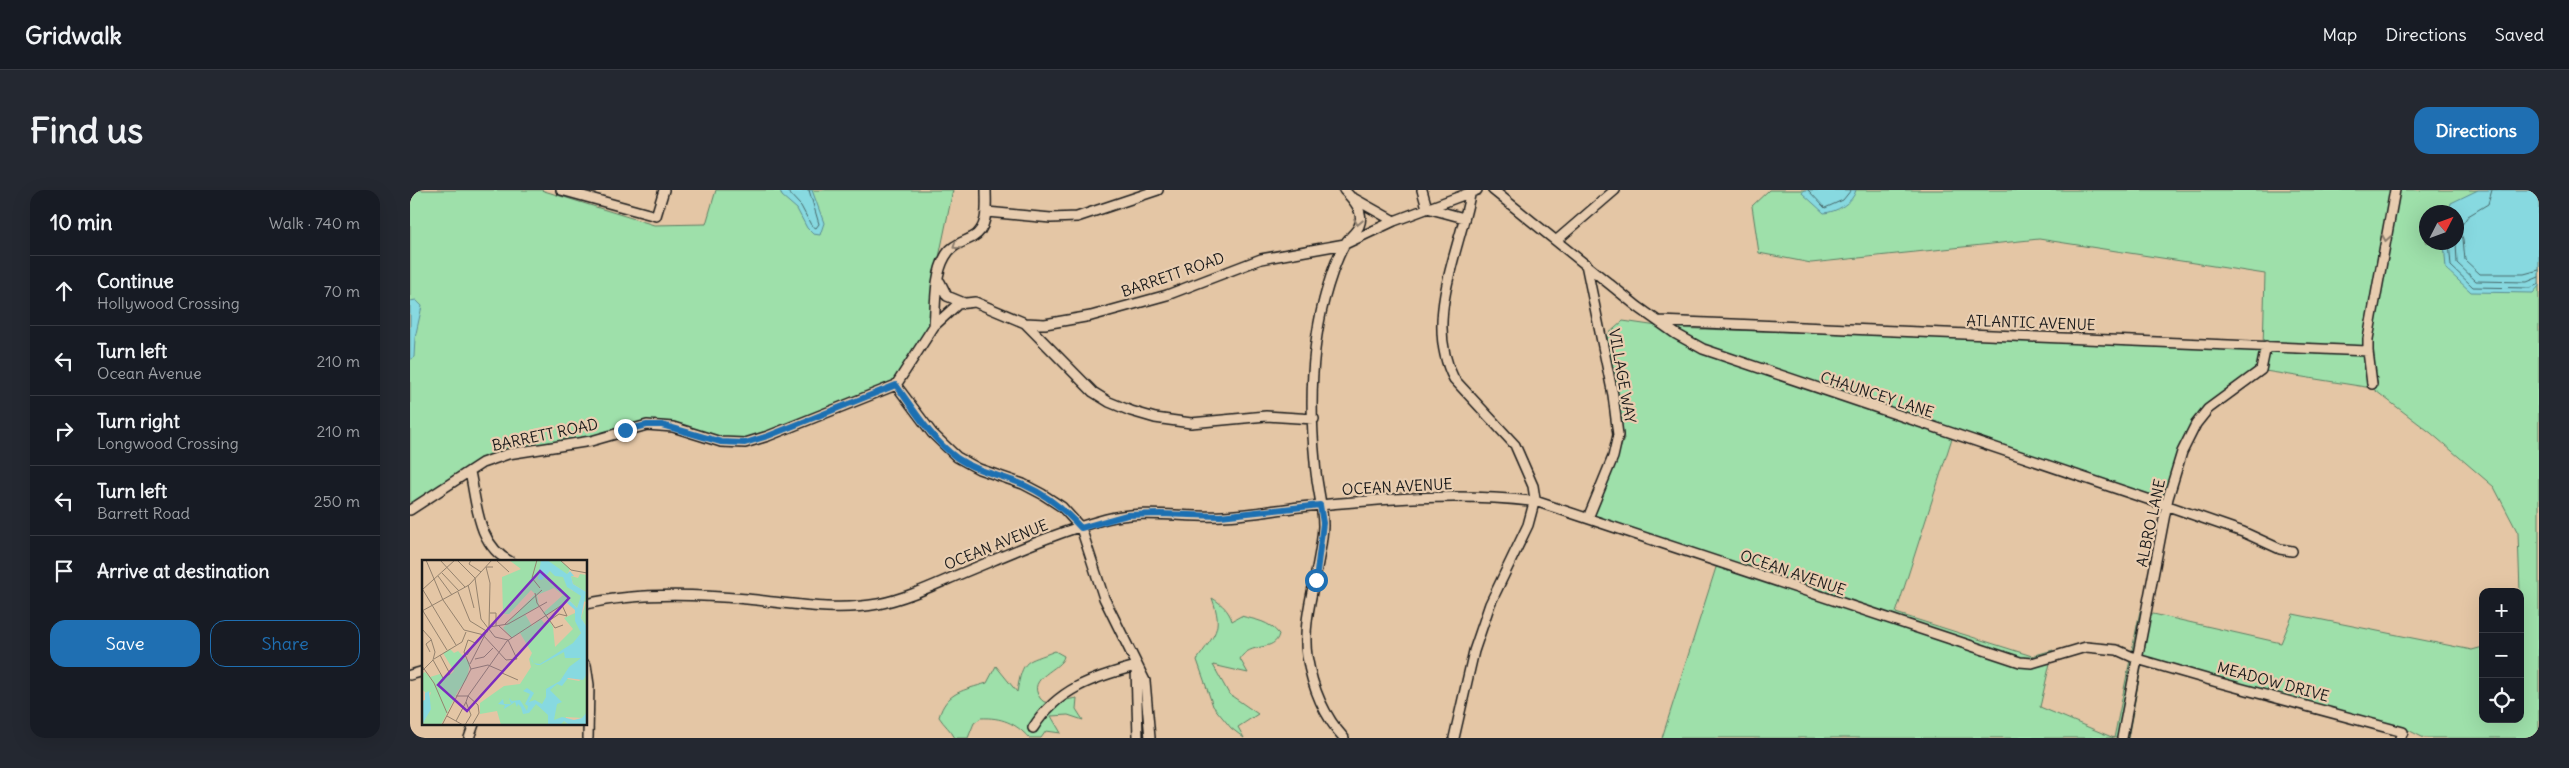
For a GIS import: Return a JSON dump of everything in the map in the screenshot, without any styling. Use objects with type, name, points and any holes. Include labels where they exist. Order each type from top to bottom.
[{"type":"street","points":[[561,190],[656,216],[664,190]]},
{"type":"street","points":[[934,326],[939,278],[947,252],[977,233],[987,212],[986,190]]},
{"type":"street","points":[[987,212],[1051,218],[1077,217],[1158,190]]},
{"type":"street","points":[[1344,190],[1359,210],[1360,225],[1345,244],[1324,298],[1317,334],[1314,461],[1323,523],[1321,550],[1306,630],[1308,657],[1319,699],[1329,718],[1344,738]]},
{"type":"street","points":[[1422,190],[1427,208],[1464,218]]},
{"type":"street","name":"CHAUNCEY LANE","points":[[1493,190],[1638,307],[1691,343],[1738,363],[2168,506],[2243,532],[2280,549],[2292,551]]},
{"type":"street","points":[[1557,240],[1615,190]]},
{"type":"street","points":[[2372,384],[2368,339],[2395,190]]},
{"type":"street","points":[[1454,738],[1474,651],[1490,604],[1528,525],[1535,501],[1534,486],[1515,444],[1497,423],[1465,394],[1454,379],[1447,365],[1442,343],[1442,318],[1449,277],[1473,191]]},
{"type":"street","name":"BARRETT ROAD","points":[[964,303],[975,302],[987,306],[1024,324],[1045,324],[1091,316],[1167,295],[1261,259],[1345,244],[1394,221],[1473,191]]},
{"type":"street","points":[[1351,197],[1394,221]]},
{"type":"street","name":"VILLAGE WAY","points":[[1586,264],[1613,394],[1618,435],[1613,457],[1588,518]]},
{"type":"street","points":[[939,278],[947,296],[964,303]]},
{"type":"street","points":[[964,303],[953,308],[934,326],[896,385],[932,433],[956,457],[979,469],[1023,484],[1042,494],[1062,507],[1081,528],[1104,598],[1126,640],[1144,681],[1150,738]]},
{"type":"street","name":"ATLANTIC AVENUE","points":[[1659,321],[2368,351]]},
{"type":"street","points":[[1024,324],[1093,392],[1109,402],[1131,411],[1155,418],[1191,423],[1266,416],[1314,418]]},
{"type":"street","name":"ALBRO LANE","points":[[2122,738],[2168,506],[2182,452],[2196,424],[2219,399],[2261,370],[2266,346]]},
{"type":"street","name":"BARRETT ROAD","points":[[410,510],[482,464],[508,454],[592,441],[647,425],[673,427],[721,442],[745,443],[768,436],[896,385]]},
{"type":"street","points":[[470,472],[484,534],[501,556],[508,560]]},
{"type":"street","name":"OCEAN AVENUE","points":[[588,604],[627,598],[688,596],[744,599],[824,608],[877,604],[908,596],[1016,551],[1081,528],[1127,515],[1220,516],[1320,505],[1441,498],[1535,501],[2020,662],[2032,663],[2094,646],[2117,650],[2137,659]]},
{"type":"street","name":"MEADOW DRIVE","points":[[2137,659],[2401,735]]},
{"type":"street","points":[[1033,728],[1047,709],[1073,688],[1095,677],[1136,666]]},
{"type":"street","points":[[1136,666],[1138,738]]},
{"type":"street","points":[[588,678],[588,738]]},
{"type":"street","points":[[469,738],[473,726]]},
{"type":"green space","points":[[410,190],[541,190],[654,225],[706,224],[716,190],[953,190],[938,262],[931,318],[920,350],[893,383],[745,443],[662,425],[494,459],[410,510]]},
{"type":"green space","points":[[1769,190],[2539,190],[2539,738],[2424,738],[2408,730],[2143,658],[2128,738],[2114,738],[1662,738],[1719,558],[1593,517],[1624,439],[1607,335],[1623,321],[1671,328],[2263,348],[2265,274],[2039,239],[1811,263],[1759,253],[1752,206]],"holes":[[[2265,371],[2372,388],[2431,433],[2494,487],[2518,533],[2520,588],[2524,588],[2524,723],[2479,723],[2479,648],[2472,650],[2293,614],[2281,643],[2140,611],[2114,738],[2040,707],[2053,650],[2032,656],[1896,613],[1953,435],[2166,504],[2194,422]]]},
{"type":"green space","points":[[1212,598],[1225,608],[1232,621],[1241,616],[1257,620],[1271,626],[1279,634],[1277,640],[1273,643],[1250,650],[1240,659],[1248,673],[1213,665],[1229,694],[1258,714],[1238,727],[1244,738],[1231,728],[1213,706],[1197,660],[1212,638],[1217,625]]},
{"type":"green space","points":[[1055,651],[1064,656],[1062,661],[1040,679],[1037,691],[1041,699],[1047,703],[1077,698],[1076,709],[1083,720],[1068,715],[1051,716],[1061,733],[1046,731],[1041,738],[1029,738],[1019,728],[1008,722],[981,718],[974,723],[968,738],[955,738],[939,717],[946,702],[951,697],[964,690],[987,683],[996,666],[1017,692],[1021,673],[1027,663]]},
{"type":"water","points":[[780,190],[812,190],[824,223],[820,235],[813,234],[807,228],[797,209],[782,196]]},
{"type":"water","points":[[1804,190],[1856,190],[1848,203],[1834,211],[1824,213],[1802,193]]},
{"type":"water","points":[[2478,190],[2539,190],[2539,286],[2533,293],[2471,292],[2446,269],[2445,250],[2464,250],[2464,205],[2451,205],[2451,203]]},
{"type":"water","points":[[416,300],[422,306],[415,338],[414,357],[410,360],[410,301]]},
{"type":"route","points":[[625,430],[647,425],[662,425],[710,440],[745,443],[768,436],[849,402],[896,385],[932,433],[956,457],[966,464],[1023,484],[1042,494],[1062,507],[1081,528],[1127,515],[1241,515],[1320,505],[1323,523],[1316,580]]}]
